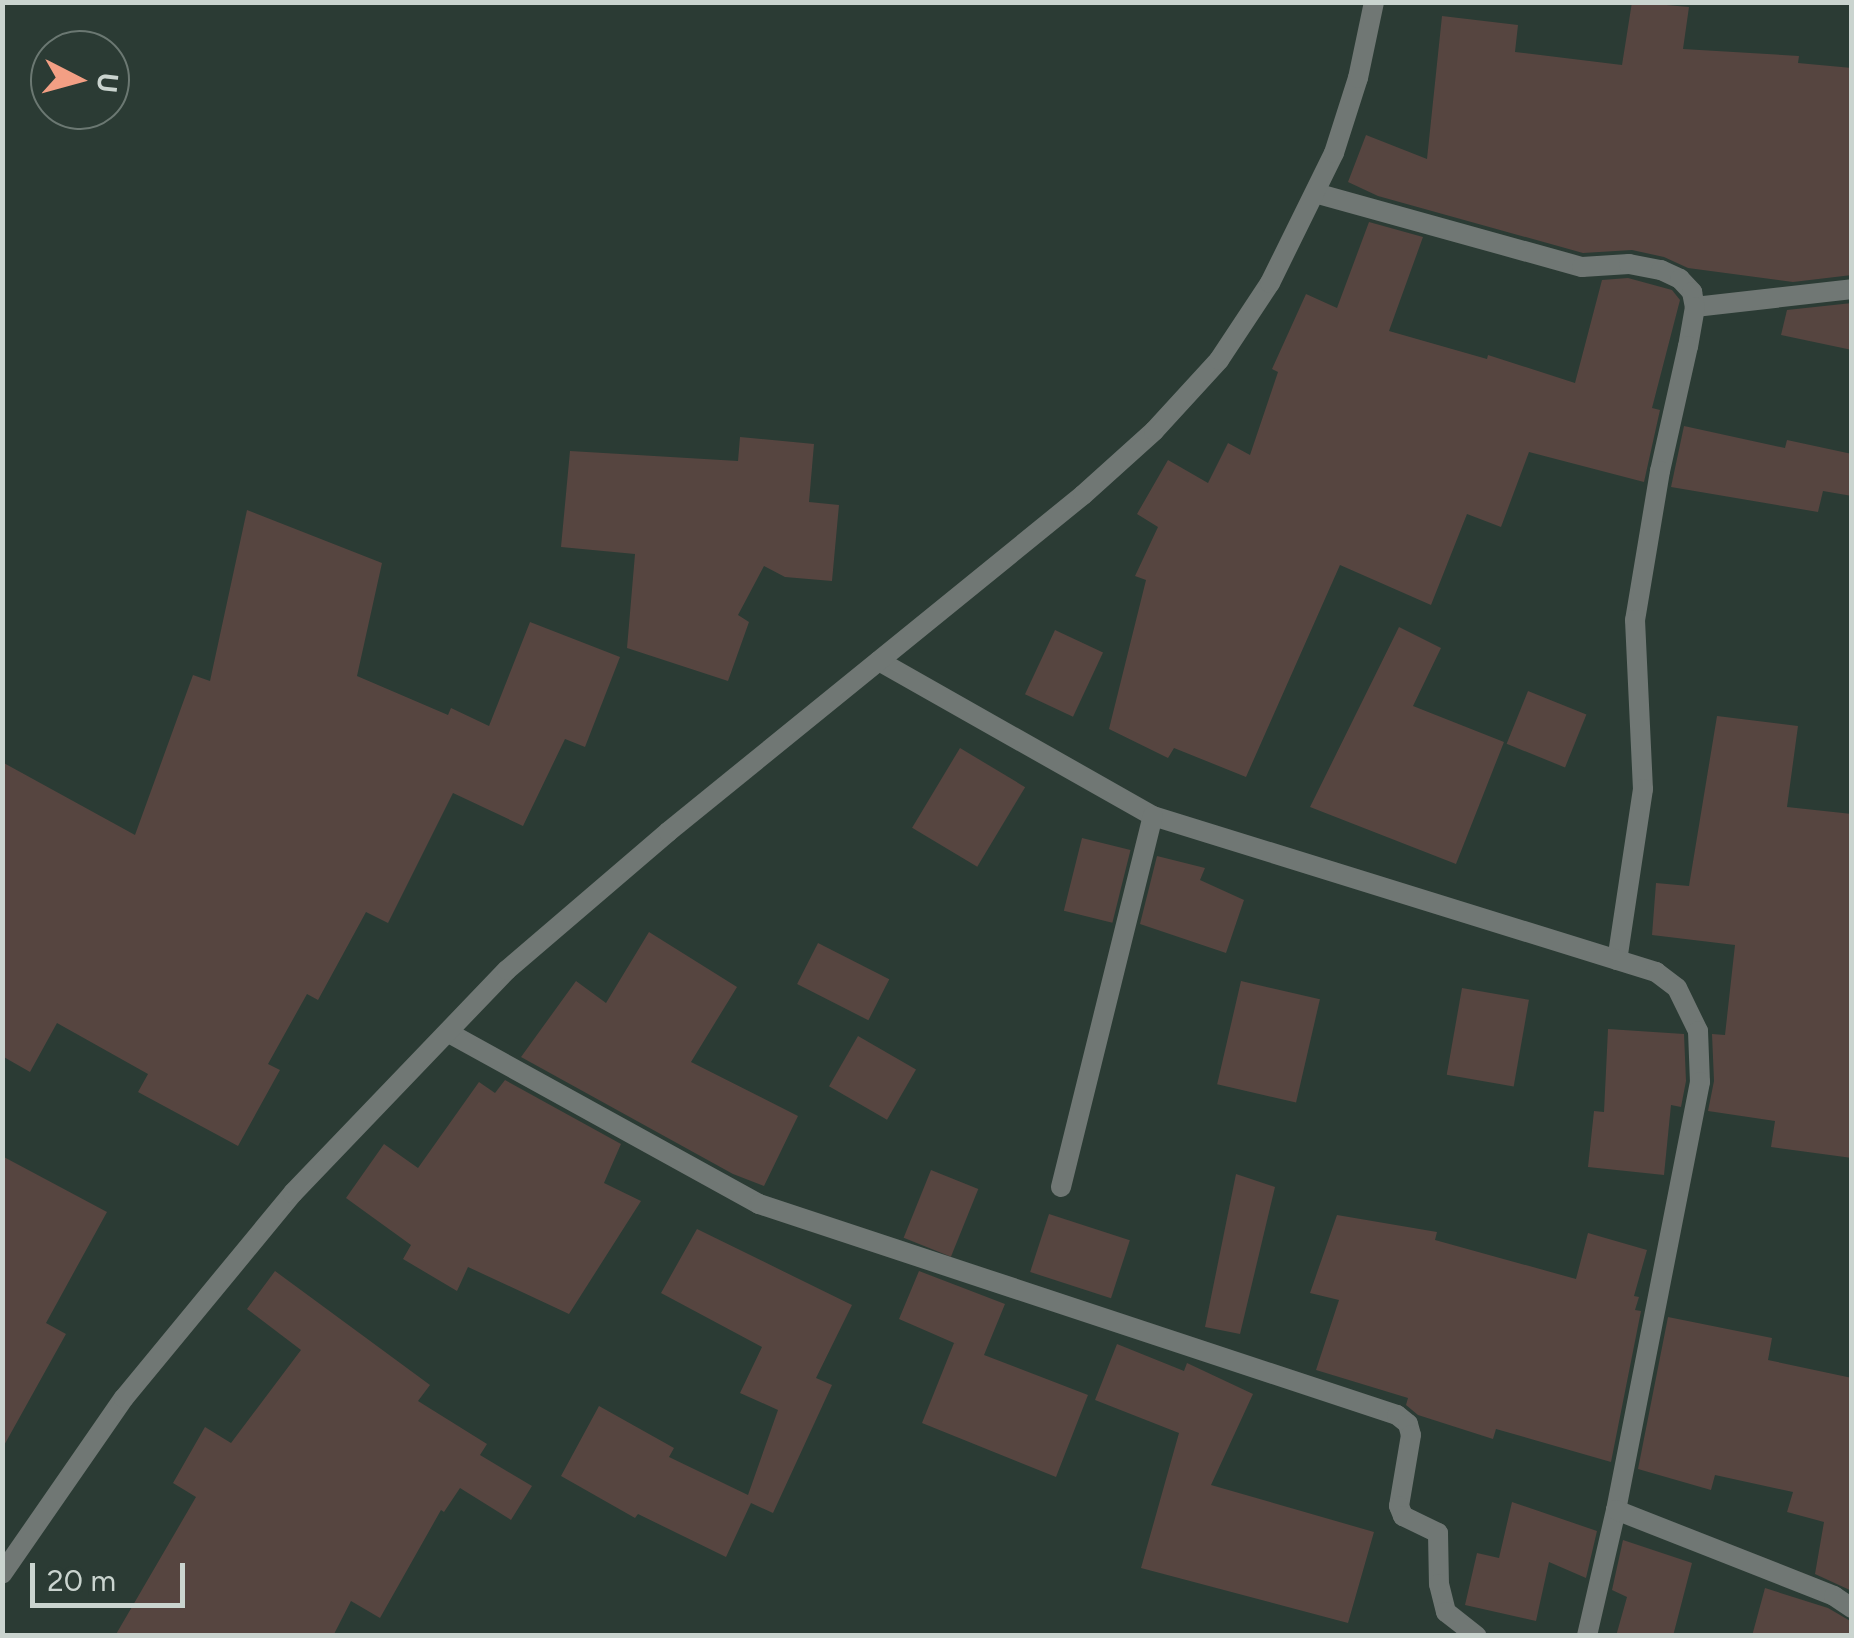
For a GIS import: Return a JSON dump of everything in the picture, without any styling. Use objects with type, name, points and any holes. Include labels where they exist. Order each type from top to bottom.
[{"type":"street","points":[[2,1574],[124,1398],[293,1193],[508,970],[1154,431],[1219,360],[1270,283],[1334,153],[1358,78],[1374,2]]},
{"type":"street","points":[[1316,192],[1582,268],[1628,264],[1661,270],[1680,278],[1692,292],[1695,307],[1660,471],[1635,620],[1643,789],[1617,960]]},
{"type":"street","points":[[1695,307],[1852,289]]},
{"type":"street","points":[[879,661],[1153,816],[1656,972],[1677,988],[1691,1008],[1702,1057],[1616,1510],[1587,1636]]},
{"type":"street","points":[[1061,1187],[1153,816]]},
{"type":"street","points":[[449,1034],[759,1204],[1397,1415],[1408,1424],[1411,1435],[1399,1506],[1404,1516],[1438,1533],[1439,1584],[1446,1612],[1477,1636]]},
{"type":"street","points":[[1616,1510],[1834,1596],[1852,1608]]},
{"type":"building","points":[[1632,2],[1689,7],[1683,49],[1799,56],[1798,63],[1852,68],[1852,275],[1793,282],[1688,268],[1664,257],[1632,250],[1583,253],[1378,196],[1348,182],[1366,135],[1427,159],[1442,16],[1518,25],[1515,52],[1622,65]]},
{"type":"building","points":[[1369,222],[1423,237],[1389,331],[1487,359],[1488,355],[1575,383],[1602,280],[1628,278],[1672,290],[1680,300],[1652,408],[1660,410],[1644,482],[1529,452],[1501,527],[1467,514],[1431,605],[1340,565],[1246,777],[1174,748],[1168,758],[1109,729],[1146,580],[1135,576],[1158,527],[1137,514],[1168,460],[1208,483],[1228,443],[1250,455],[1278,372],[1272,369],[1306,294],[1337,308]]},
{"type":"building","points":[[1852,303],[1852,350],[1781,335],[1787,310]]},
{"type":"building","points":[[1684,426],[1785,448],[1787,440],[1852,454],[1852,496],[1823,491],[1818,512],[1671,487]]},
{"type":"building","points":[[740,437],[814,444],[809,502],[839,505],[832,581],[785,577],[764,566],[738,615],[749,622],[728,681],[627,648],[635,554],[561,547],[570,451],[738,461]]},
{"type":"building","points":[[247,510],[382,563],[357,676],[448,715],[451,708],[489,726],[530,622],[620,657],[585,747],[565,739],[523,826],[453,793],[388,923],[366,912],[318,1000],[307,994],[268,1064],[280,1070],[238,1146],[138,1092],[148,1074],[57,1023],[30,1072],[2,1056],[2,762],[135,835],[193,675],[210,681]]},
{"type":"building","points":[[1399,627],[1441,648],[1413,706],[1504,742],[1456,864],[1310,807]]},
{"type":"building","points":[[1055,630],[1103,652],[1073,717],[1025,694]]},
{"type":"building","points":[[1528,691],[1586,715],[1565,767],[1507,744]]},
{"type":"building","points":[[1717,716],[1798,726],[1787,807],[1852,814],[1852,1158],[1771,1147],[1775,1121],[1708,1111],[1714,1081],[1712,1034],[1725,1035],[1735,945],[1652,935],[1656,883],[1689,886]]},
{"type":"building","points":[[960,748],[1025,787],[977,867],[912,828]]},
{"type":"building","points":[[1082,838],[1131,850],[1112,923],[1064,911]]},
{"type":"building","points":[[1157,856],[1205,868],[1200,880],[1244,900],[1226,953],[1140,924]]},
{"type":"building","points":[[649,932],[737,987],[691,1062],[798,1116],[764,1186],[733,1174],[521,1057],[576,981],[606,1003]]},
{"type":"building","points":[[818,943],[889,979],[868,1020],[797,984]]},
{"type":"building","points":[[1241,981],[1320,999],[1296,1103],[1217,1084]]},
{"type":"building","points":[[1462,988],[1529,1000],[1514,1086],[1447,1075]]},
{"type":"building","points":[[1608,1029],[1684,1034],[1686,1081],[1681,1107],[1671,1105],[1664,1175],[1588,1167],[1594,1111],[1604,1112]]},
{"type":"building","points":[[858,1036],[916,1070],[887,1120],[829,1086]]},
{"type":"building","points":[[505,1080],[621,1144],[604,1183],[641,1201],[569,1314],[468,1267],[457,1291],[403,1259],[411,1245],[346,1198],[384,1144],[418,1168],[479,1082],[495,1093]]},
{"type":"building","points":[[2,1156],[107,1212],[46,1323],[66,1334],[2,1449]]},
{"type":"building","points":[[931,1170],[978,1189],[951,1257],[904,1238]]},
{"type":"building","points":[[1236,1174],[1275,1187],[1240,1334],[1205,1327]]},
{"type":"building","points":[[1049,1214],[1130,1240],[1111,1298],[1030,1272]]},
{"type":"building","points":[[1337,1215],[1437,1232],[1435,1240],[1576,1279],[1588,1233],[1647,1250],[1634,1296],[1639,1297],[1635,1310],[1641,1311],[1611,1462],[1496,1429],[1493,1439],[1418,1415],[1406,1405],[1408,1398],[1316,1370],[1339,1300],[1310,1293]]},
{"type":"building","points":[[697,1229],[852,1305],[816,1378],[832,1385],[773,1513],[751,1503],[726,1557],[638,1514],[635,1518],[561,1476],[599,1406],[674,1448],[669,1457],[748,1495],[778,1410],[740,1393],[762,1347],[661,1293]]},
{"type":"building","points":[[275,1271],[430,1385],[418,1401],[487,1444],[480,1455],[532,1486],[511,1520],[460,1488],[444,1512],[441,1510],[380,1618],[351,1601],[333,1636],[115,1636],[196,1497],[173,1483],[205,1427],[231,1443],[301,1350],[247,1309]]},
{"type":"building","points":[[919,1271],[1005,1304],[984,1355],[1088,1395],[1056,1477],[922,1423],[954,1343],[961,1346],[899,1319]]},
{"type":"building","points":[[1668,1317],[1772,1338],[1768,1360],[1852,1378],[1852,1591],[1815,1574],[1824,1522],[1787,1512],[1793,1492],[1715,1475],[1711,1490],[1638,1469]]},
{"type":"building","points":[[1117,1344],[1184,1371],[1187,1363],[1253,1394],[1211,1485],[1374,1532],[1348,1623],[1141,1568],[1179,1433],[1095,1400]]},
{"type":"building","points":[[1512,1502],[1597,1531],[1586,1578],[1549,1562],[1536,1621],[1465,1605],[1477,1553],[1499,1558]]},
{"type":"building","points":[[1623,1540],[1692,1563],[1673,1636],[1616,1636],[1627,1597],[1612,1590]]},
{"type":"building","points":[[1765,1588],[1828,1608],[1852,1622],[1852,1636],[1752,1636]]}]
